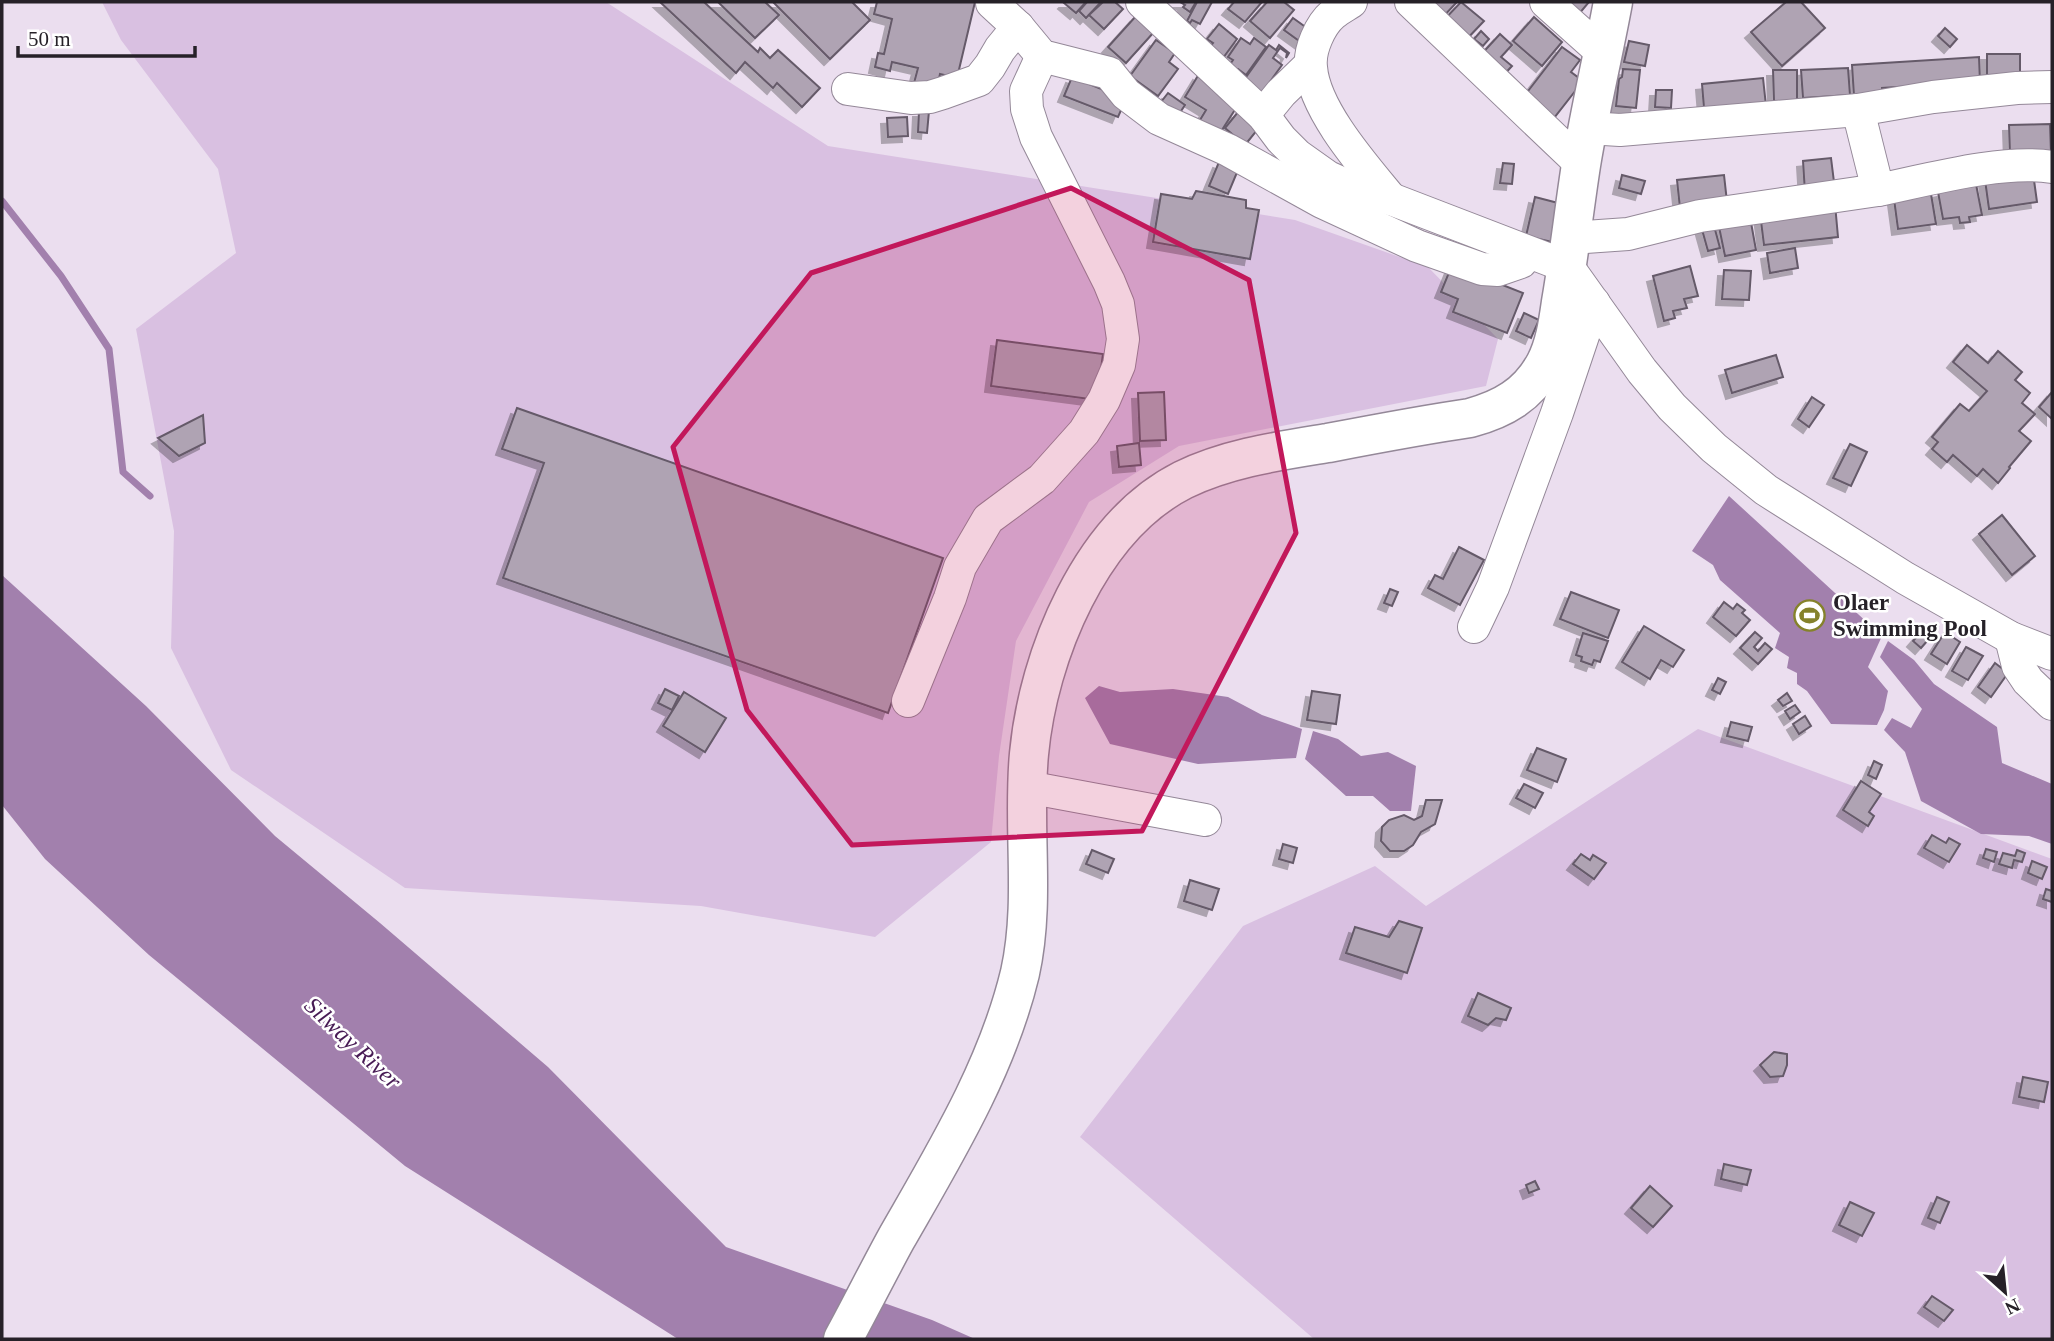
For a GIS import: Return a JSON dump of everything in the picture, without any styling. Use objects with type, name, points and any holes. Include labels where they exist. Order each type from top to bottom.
[{"type":"main road","points":[[844,1339],[967,1111],[1001,1033],[1020,974],[1028,925],[1027,788],[1035,708],[1066,614],[1086,577],[1133,516],[1156,496],[1183,480],[1255,456],[1493,412],[1512,402],[1529,388],[1545,363],[1554,342],[1585,146],[1613,2]]},
{"type":"street","points":[[1142,2],[1264,115],[1281,139],[1297,155],[1328,177],[1527,253],[1569,253],[1628,234],[1700,216],[1878,190],[2005,167],[2052,167]]},
{"type":"street","points":[[1411,2],[1585,146],[1644,128],[1858,110],[1933,97],[2052,87]]},
{"type":"street","points":[[1546,2],[1603,53]]},
{"type":"street","points":[[992,3],[1018,27],[1041,56],[1109,73],[1126,94],[1159,120],[1228,150],[1322,202],[1417,246],[1482,269],[1498,271],[1521,262],[1527,253]]},
{"type":"street","points":[[1333,6],[1314,44],[1310,65],[1317,93],[1362,163],[1391,199]]},
{"type":"street","points":[[848,89],[911,99],[930,97],[979,80],[999,49],[1018,27]]},
{"type":"street","points":[[908,701],[950,598],[960,566],[981,530],[988,519],[1042,479],[1084,432],[1104,400],[1119,365],[1123,340],[1118,304],[1036,137],[1027,109],[1027,91],[1041,56]]},
{"type":"street","points":[[1264,115],[1280,93],[1310,65]]},
{"type":"street","points":[[1858,110],[1878,190]]},
{"type":"street","points":[[1569,253],[1594,303],[1642,371],[1672,407],[1714,448],[1766,490],[1905,578],[2011,638],[2052,654]]},
{"type":"street","points":[[1474,627],[1493,587],[1594,303]]},
{"type":"street","points":[[2011,638],[2018,666],[2028,681],[2052,704]]},
{"type":"street","points":[[1027,788],[1205,820]]},
{"type":"highlighted area","points":[[1071,188],[1249,280],[1296,533],[1142,831],[852,845],[747,710],[673,447],[811,273]]},
{"type":"shaded area","points":[[102,2],[606,2],[828,146],[1295,220],[1428,267],[1498,339],[1486,386],[1179,446],[1089,502],[1016,641],[999,756],[991,842],[875,937],[701,906],[405,888],[231,770],[171,648],[174,531],[136,329],[236,253],[218,169],[121,40]]},
{"type":"shaded area","points":[[1698,729],[2052,859],[2052,1339],[1314,1339],[1080,1137],[1243,926],[1375,866],[1426,906]]},
{"type":"water","name":"Olaer Swimming Pool","points":[[1729,496],[1882,636],[1868,667],[1888,691],[1877,725],[1831,724],[1807,691],[1797,684],[1797,673],[1787,668],[1789,657],[1775,648],[1780,633],[1720,580],[1713,565],[1692,551]]},
{"type":"water","name":"Silway River","points":[[2,575],[146,706],[275,836],[548,1067],[726,1247],[932,1320],[975,1339],[678,1339],[405,1166],[149,955],[45,859],[2,805]]},
{"type":"water","name":"Olaer Swimming Pool","points":[[1888,641],[1914,660],[1934,684],[1997,727],[2002,763],[2052,784],[2052,844],[2029,836],[1981,834],[1921,801],[1905,752],[1884,730],[1892,718],[1911,728],[1922,709],[1880,657]]},
{"type":"water","points":[[1099,686],[1120,692],[1173,689],[1228,697],[1262,715],[1302,729],[1296,758],[1198,764],[1110,744],[1085,698]]},
{"type":"water","points":[[1313,731],[1338,739],[1361,756],[1388,752],[1416,766],[1411,811],[1390,811],[1373,796],[1346,796],[1305,759]]},
{"type":"building","points":[[660,2],[704,2],[758,52],[760,48],[770,58],[778,50],[820,88],[802,107],[777,83],[773,88],[745,62],[736,73]]},
{"type":"building","points":[[718,2],[765,2],[779,15],[755,38]]},
{"type":"building","points":[[773,2],[852,2],[870,20],[830,59]]},
{"type":"building","points":[[877,2],[975,2],[957,78],[940,74],[937,88],[914,83],[918,68],[892,62],[890,71],[875,67],[878,53],[884,54],[892,19],[874,14]]},
{"type":"building","points":[[1065,2],[1086,2],[1076,13]]},
{"type":"building","points":[[1087,2],[1101,2],[1086,18],[1079,11]]},
{"type":"building","points":[[1103,2],[1115,2],[1123,9],[1104,29],[1089,15]]},
{"type":"building","points":[[1180,2],[1196,2],[1190,12]]},
{"type":"building","points":[[1197,2],[1212,2],[1200,24],[1187,21]]},
{"type":"building","points":[[1234,2],[1262,2],[1245,22],[1228,9]]},
{"type":"building","points":[[1267,2],[1284,2],[1294,10],[1270,38],[1250,21]]},
{"type":"building","points":[[1425,2],[1457,2],[1441,19]]},
{"type":"building","points":[[1461,2],[1484,21],[1462,44],[1440,24]]},
{"type":"building","points":[[1563,2],[1589,2],[1579,14]]},
{"type":"building","points":[[1786,2],[1801,2],[1825,28],[1782,66],[1751,32]]},
{"type":"building","points":[[1136,16],[1154,32],[1126,63],[1108,47]]},
{"type":"building","points":[[1534,17],[1562,42],[1542,66],[1513,41]]},
{"type":"building","points":[[1293,18],[1311,31],[1302,43],[1284,30]]},
{"type":"building","points":[[1219,24],[1237,39],[1223,58],[1209,48],[1213,43],[1207,39]]},
{"type":"building","points":[[1945,28],[1957,39],[1950,47],[1938,36]]},
{"type":"building","points":[[1481,31],[1489,39],[1483,46],[1474,39]]},
{"type":"building","points":[[1500,34],[1512,45],[1501,57],[1512,66],[1500,79],[1477,59]]},
{"type":"building","points":[[1241,38],[1250,44],[1254,38],[1266,47],[1246,75],[1238,69],[1235,72],[1228,67],[1233,60],[1228,57]]},
{"type":"building","points":[[1156,40],[1175,53],[1169,62],[1178,69],[1158,96],[1130,76]]},
{"type":"building","points":[[1629,41],[1649,45],[1645,66],[1624,62]]},
{"type":"building","points":[[1269,45],[1276,50],[1279,45],[1289,53],[1286,58],[1287,53],[1280,48],[1273,58],[1282,65],[1262,93],[1244,80]]},
{"type":"building","points":[[1562,47],[1580,60],[1571,72],[1583,81],[1554,118],[1525,95]]},
{"type":"building","points":[[1987,54],[2020,54],[2020,77],[1987,77]]},
{"type":"building","points":[[1979,57],[1980,82],[1882,88],[1882,94],[1854,96],[1852,65]]},
{"type":"building","points":[[1848,68],[1850,95],[1803,98],[1801,70]]},
{"type":"building","points":[[1623,69],[1640,70],[1636,108],[1616,106]]},
{"type":"building","points":[[1773,70],[1797,70],[1797,101],[1774,101]]},
{"type":"building","points":[[1199,74],[1238,105],[1220,133],[1200,120],[1206,110],[1185,97]]},
{"type":"building","points":[[1072,77],[1126,99],[1118,117],[1064,96]]},
{"type":"building","points":[[1763,78],[1767,115],[1705,120],[1702,84]]},
{"type":"building","points":[[1656,90],[1672,90],[1671,108],[1655,107]]},
{"type":"building","points":[[1168,93],[1185,105],[1179,114],[1161,102]]},
{"type":"building","points":[[919,111],[929,111],[927,133],[918,132]]},
{"type":"building","points":[[1238,112],[1258,129],[1245,145],[1225,128]]},
{"type":"building","points":[[907,117],[908,136],[888,137],[887,118]]},
{"type":"building","points":[[2050,124],[2051,153],[2010,154],[2009,125]]},
{"type":"building","points":[[1831,158],[1835,190],[1805,193],[1803,161]]},
{"type":"building","points":[[1219,162],[1238,170],[1228,194],[1209,186]]},
{"type":"building","points":[[1503,163],[1514,164],[1512,184],[1500,183]]},
{"type":"building","points":[[2033,173],[2037,202],[1989,209],[1985,180]]},
{"type":"building","points":[[1622,175],[1645,181],[1641,194],[1619,188]]},
{"type":"building","points":[[1724,175],[1727,202],[1680,208],[1677,180]]},
{"type":"building","points":[[1976,184],[1982,215],[1969,217],[1970,222],[1960,223],[1959,217],[1943,219],[1938,192]]},
{"type":"building","points":[[1196,191],[1246,200],[1246,208],[1259,210],[1250,259],[1153,242],[1161,194],[1192,199]]},
{"type":"building","points":[[1931,194],[1936,224],[1898,229],[1894,199]]},
{"type":"building","points":[[1535,197],[1562,204],[1552,242],[1526,236]]},
{"type":"building","points":[[1835,204],[1838,237],[1764,245],[1760,213]]},
{"type":"building","points":[[1750,217],[1756,250],[1725,256],[1718,222]]},
{"type":"building","points":[[1713,222],[1720,248],[1708,251],[1701,226]]},
{"type":"building","points":[[1795,248],[1798,268],[1770,273],[1767,253]]},
{"type":"building","points":[[1452,265],[1523,293],[1507,333],[1453,312],[1458,299],[1441,292]]},
{"type":"building","points":[[1690,266],[1698,296],[1684,299],[1687,308],[1673,311],[1675,318],[1664,321],[1653,276]]},
{"type":"building","points":[[1724,270],[1751,271],[1749,300],[1722,299]]},
{"type":"building","points":[[1524,313],[1539,320],[1531,338],[1516,331]]},
{"type":"building","points":[[997,340],[1103,354],[1097,400],[991,386]]},
{"type":"building","points":[[1967,345],[1988,363],[1998,351],[2022,372],[2015,380],[2030,393],[2022,403],[2035,414],[2019,431],[2031,441],[1998,483],[1983,469],[1977,476],[1953,455],[1947,462],[1932,449],[1938,442],[1932,437],[1960,404],[1969,411],[1987,391],[1953,362]]},
{"type":"building","points":[[1776,355],[1783,377],[1732,393],[1725,370]]},
{"type":"building","points":[[1164,392],[1166,440],[1140,441],[1138,393]]},
{"type":"building","points":[[2052,392],[2052,419],[2039,407]]},
{"type":"building","points":[[1812,397],[1824,405],[1809,427],[1798,419]]},
{"type":"building","points":[[517,408],[943,558],[888,713],[503,578],[544,463],[502,449]]},
{"type":"building","points":[[203,415],[205,443],[179,456],[158,438]]},
{"type":"building","points":[[1139,443],[1141,465],[1119,467],[1117,446]]},
{"type":"building","points":[[1850,444],[1867,452],[1851,486],[1833,478]]},
{"type":"building","points":[[2002,515],[2035,556],[2012,575],[1979,534]]},
{"type":"building","points":[[1459,547],[1484,560],[1460,605],[1428,588],[1435,575],[1443,579]]},
{"type":"building","points":[[1390,589],[1398,592],[1392,606],[1384,603]]},
{"type":"building","points":[[1571,592],[1619,610],[1608,638],[1560,619]]},
{"type":"building","points":[[1724,602],[1733,609],[1737,604],[1745,610],[1742,613],[1750,620],[1736,636],[1713,617]]},
{"type":"building","points":[[1644,626],[1684,650],[1673,667],[1661,660],[1650,679],[1622,662]]},
{"type":"building","points":[[1755,632],[1762,638],[1754,647],[1758,651],[1765,643],[1772,649],[1758,664],[1740,648]]},
{"type":"building","points":[[1945,632],[1960,642],[1947,664],[1931,654]]},
{"type":"building","points":[[1583,633],[1608,641],[1600,662],[1594,660],[1592,665],[1581,661],[1582,657],[1576,655]]},
{"type":"building","points":[[1920,633],[1928,640],[1921,648],[1913,641]]},
{"type":"building","points":[[1966,647],[1983,656],[1968,680],[1952,671]]},
{"type":"building","points":[[1995,663],[2008,673],[1991,697],[1978,687]]},
{"type":"building","points":[[1718,678],[1726,682],[1720,694],[1712,690]]},
{"type":"building","points":[[665,689],[679,696],[672,710],[658,703]]},
{"type":"building","points":[[1312,691],[1340,695],[1336,724],[1307,720]]},
{"type":"building","points":[[684,692],[726,718],[705,752],[663,726]]},
{"type":"building","points":[[1787,693],[1792,701],[1783,706],[1778,700]]},
{"type":"building","points":[[1795,705],[1800,712],[1790,719],[1785,711]]},
{"type":"building","points":[[1805,716],[1811,726],[1799,734],[1793,724]]},
{"type":"building","points":[[1731,722],[1752,727],[1748,741],[1727,736]]},
{"type":"building","points":[[1537,748],[1566,759],[1557,782],[1527,770]]},
{"type":"building","points":[[1874,761],[1882,765],[1876,779],[1868,775]]},
{"type":"building","points":[[1861,781],[1881,794],[1869,812],[1874,816],[1868,826],[1843,810]]},
{"type":"building","points":[[1524,784],[1543,793],[1535,808],[1516,798]]},
{"type":"building","points":[[1426,800],[1442,800],[1435,824],[1421,832],[1413,845],[1404,851],[1390,851],[1381,841],[1382,827],[1389,820],[1404,815],[1414,820],[1422,816]]},
{"type":"building","points":[[1932,835],[1946,843],[1949,838],[1960,844],[1949,862],[1924,848]]},
{"type":"building","points":[[1283,844],[1297,848],[1293,863],[1279,859]]},
{"type":"building","points":[[1986,849],[1997,852],[1994,862],[1983,858]]},
{"type":"building","points":[[1092,850],[1114,859],[1108,873],[1086,864]]},
{"type":"building","points":[[2017,850],[2025,853],[2022,862],[2014,860],[2012,868],[1999,864],[2003,853],[2015,856]]},
{"type":"building","points":[[1581,854],[1590,860],[1593,855],[1606,863],[1594,879],[1573,864]]},
{"type":"building","points":[[2032,861],[2047,867],[2042,879],[2028,873]]},
{"type":"building","points":[[1190,880],[1219,889],[1212,910],[1184,901]]},
{"type":"building","points":[[2046,889],[2052,891],[2052,902],[2043,899]]},
{"type":"building","points":[[1399,921],[1422,928],[1407,973],[1346,953],[1355,927],[1389,937]]},
{"type":"building","points":[[1478,993],[1511,1008],[1506,1020],[1496,1018],[1488,1025],[1468,1016]]},
{"type":"building","points":[[1774,1052],[1787,1054],[1783,1076],[1770,1077],[1760,1065]]},
{"type":"building","points":[[2023,1077],[2048,1082],[2044,1102],[2019,1097]]},
{"type":"building","points":[[1724,1164],[1751,1170],[1747,1185],[1721,1179]]},
{"type":"building","points":[[1535,1181],[1539,1189],[1529,1193],[1526,1185]]},
{"type":"building","points":[[1650,1186],[1672,1206],[1653,1227],[1631,1208]]},
{"type":"building","points":[[1937,1197],[1949,1202],[1940,1223],[1928,1218]]},
{"type":"building","points":[[1850,1202],[1874,1213],[1862,1236],[1839,1225]]},
{"type":"building","points":[[1932,1296],[1953,1310],[1944,1321],[1924,1307]]},
{"type":"waterway","points":[[2,201],[61,276],[109,349],[123,472],[150,496]]},
{"type":"place","name":"Olaer Swimming Pool","points":[[1810,615]]}]
